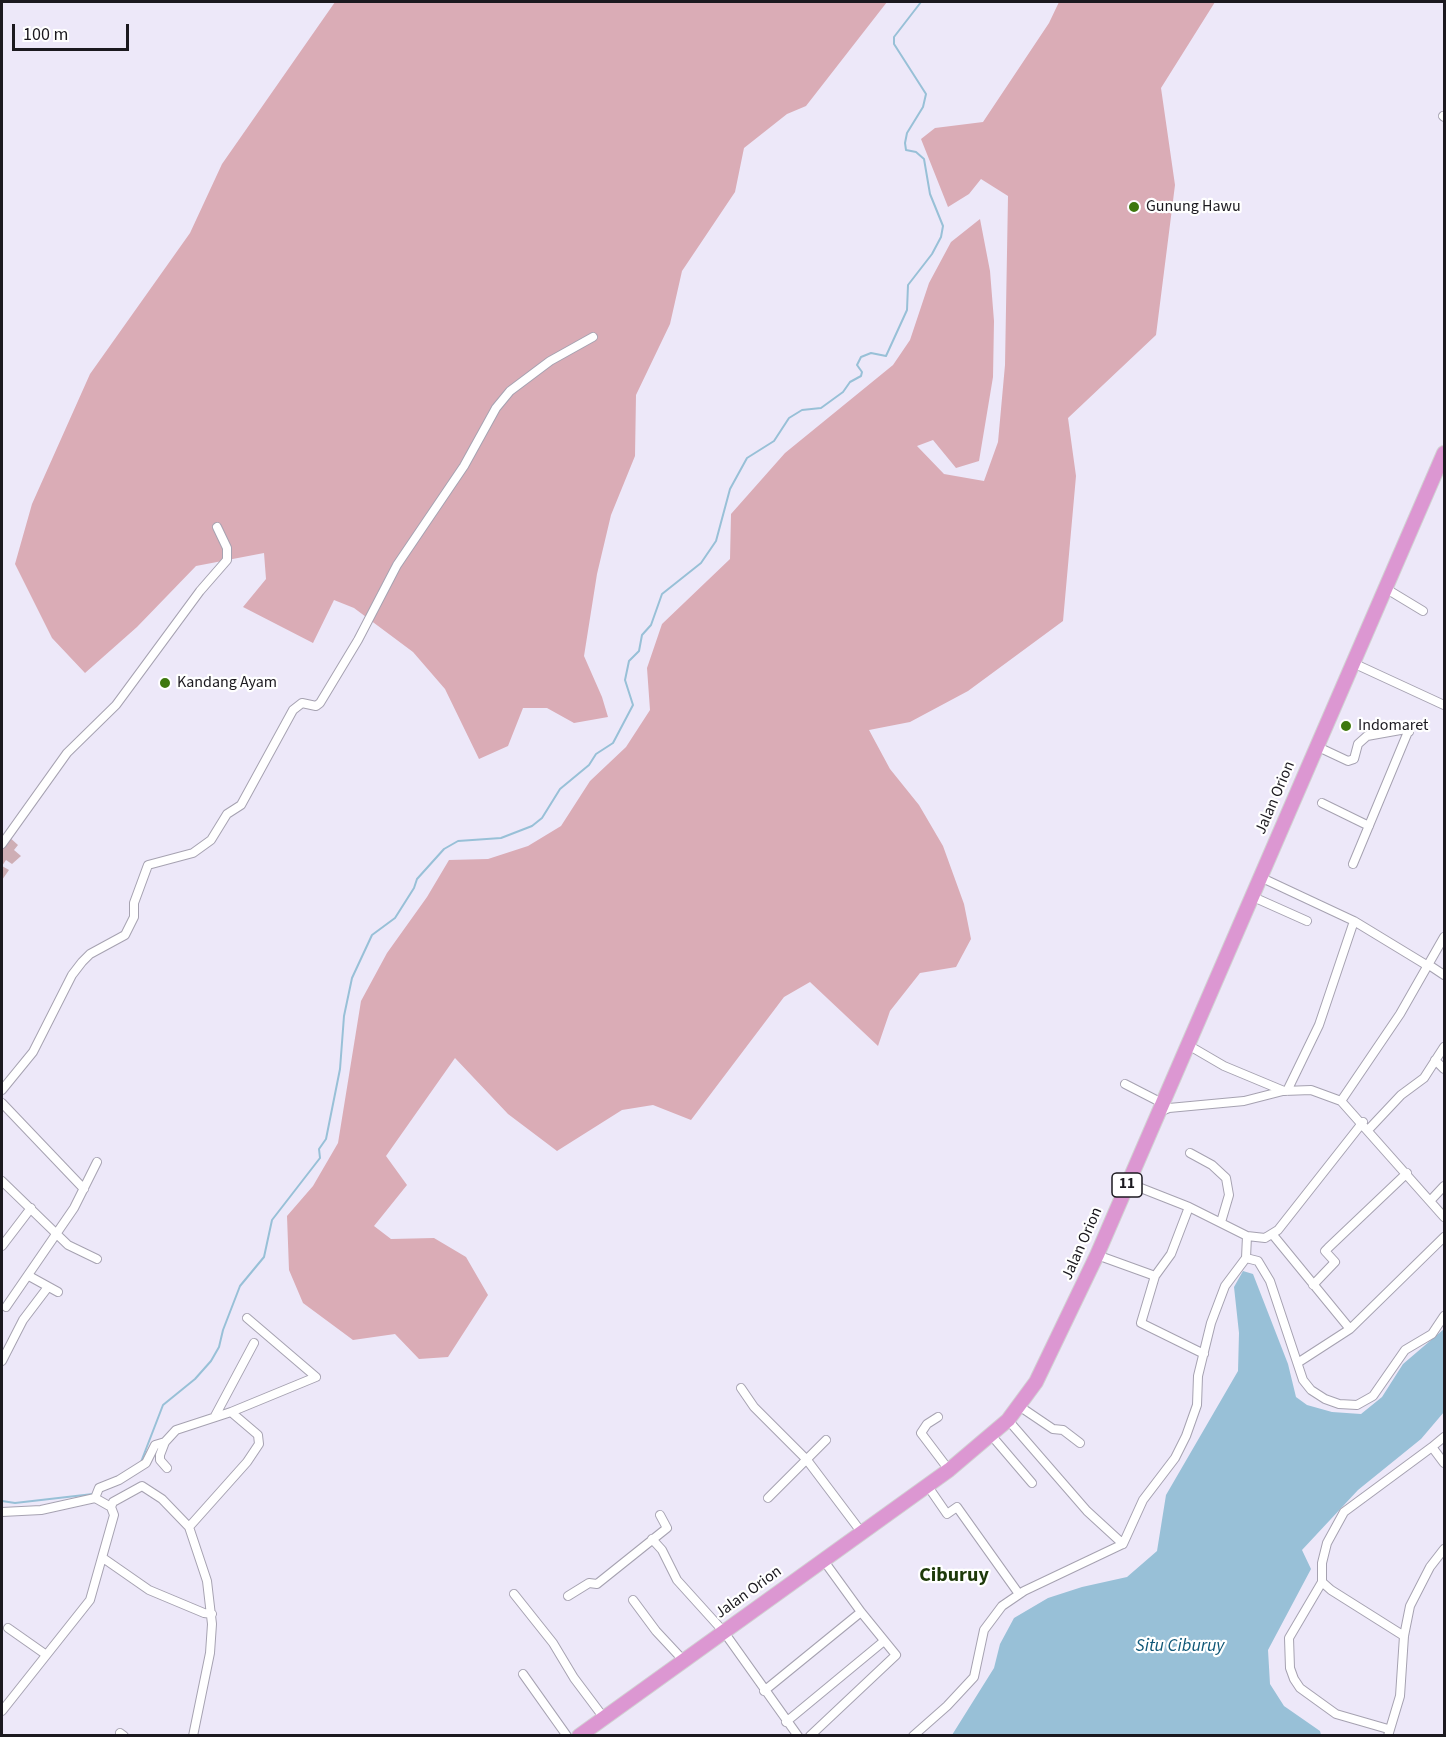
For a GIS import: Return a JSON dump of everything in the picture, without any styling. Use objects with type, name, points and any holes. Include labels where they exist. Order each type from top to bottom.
[{"type":"highway","name":"Jalan Orion","points":[[579,1736],[949,1470],[1008,1420],[1036,1382],[1097,1255],[1444,453]]},
{"type":"street","points":[[2,1090],[33,1052],[72,975],[82,962],[90,954],[125,935],[134,917],[134,903],[148,865],[194,853],[211,840],[227,814],[241,805],[293,710],[302,703],[316,706],[320,703],[358,640],[397,565],[464,466],[496,408],[510,391],[550,361],[593,337]]},
{"type":"street","points":[[2,844],[67,753],[116,705],[200,591],[227,560],[227,548],[217,527]]},
{"type":"street","points":[[1385,588],[1423,611]]},
{"type":"street","points":[[1353,663],[1444,705]]},
{"type":"street","points":[[1316,746],[1348,761],[1354,759],[1358,744],[1367,736],[1410,729],[1353,864]]},
{"type":"street","points":[[1322,803],[1369,826]]},
{"type":"street","points":[[1260,877],[1354,921],[1444,975]]},
{"type":"street","points":[[1251,896],[1307,921]]},
{"type":"street","points":[[1286,1091],[1319,1025],[1354,921]]},
{"type":"street","points":[[1341,1101],[1400,1014],[1444,937]]},
{"type":"street","points":[[1188,1045],[1224,1066],[1286,1091]]},
{"type":"street","points":[[1369,1129],[1401,1095],[1424,1078],[1444,1047]]},
{"type":"street","points":[[1435,1060],[1444,1069]]},
{"type":"street","points":[[1125,1084],[1160,1108],[1244,1101],[1286,1091],[1311,1090],[1341,1101],[1363,1122],[1444,1217]]},
{"type":"street","points":[[2,1103],[84,1189]]},
{"type":"street","points":[[1128,1183],[1189,1207],[1247,1236],[1265,1238],[1273,1235],[1363,1122]]},
{"type":"street","points":[[1190,1153],[1212,1165],[1226,1178],[1229,1195],[1221,1222]]},
{"type":"street","points":[[6,1307],[29,1276],[84,1189],[97,1162]]},
{"type":"street","points":[[1313,1285],[1335,1262],[1325,1251],[1407,1173]]},
{"type":"street","points":[[2,1180],[68,1245],[97,1259]]},
{"type":"street","points":[[1431,1201],[1444,1186]]},
{"type":"street","points":[[1189,1207],[1172,1254],[1155,1276],[1141,1323],[1204,1354]]},
{"type":"street","points":[[2,1246],[31,1208]]},
{"type":"street","points":[[1273,1235],[1350,1329]]},
{"type":"street","points":[[913,1736],[947,1706],[974,1677],[984,1630],[1002,1606],[1019,1594],[1123,1544],[1150,1487],[1175,1458],[1186,1436],[1197,1405],[1198,1376],[1211,1323],[1225,1286],[1246,1258],[1247,1236]]},
{"type":"street","points":[[1299,1362],[1350,1329],[1444,1237]]},
{"type":"street","points":[[1097,1255],[1155,1276]]},
{"type":"street","points":[[1246,1258],[1258,1261],[1270,1281],[1304,1380],[1311,1390],[1325,1399],[1357,1405],[1373,1396],[1406,1350],[1432,1334],[1444,1316]]},
{"type":"street","points":[[29,1276],[58,1292]]},
{"type":"street","points":[[3,1358],[23,1320],[48,1287]]},
{"type":"street","points":[[167,1468],[159,1458],[165,1442],[176,1430],[231,1412],[316,1377],[247,1318]]},
{"type":"street","points":[[215,1416],[254,1343]]},
{"type":"street","points":[[741,1388],[754,1407],[807,1460],[862,1533]]},
{"type":"street","points":[[1019,1406],[1053,1429],[1063,1430],[1080,1443]]},
{"type":"street","points":[[189,1527],[247,1462],[259,1444],[258,1435],[231,1412]]},
{"type":"street","points":[[938,1417],[927,1424],[921,1433],[949,1470]]},
{"type":"street","points":[[1008,1420],[1086,1511],[1123,1544]]},
{"type":"street","points":[[991,1436],[1032,1483]]},
{"type":"street","points":[[1444,1437],[1344,1512],[1326,1543],[1322,1582],[1289,1638],[1290,1668],[1300,1688],[1336,1714],[1388,1732],[1400,1696],[1404,1636],[1414,1595],[1444,1551]]},
{"type":"street","points":[[768,1498],[826,1440]]},
{"type":"street","points":[[95,1498],[99,1488],[136,1470],[146,1463],[155,1445],[165,1442]]},
{"type":"street","points":[[1432,1447],[1444,1463]]},
{"type":"street","points":[[927,1485],[947,1514],[957,1507],[1019,1594]]},
{"type":"street","points":[[111,1507],[113,1502],[142,1486],[162,1499],[189,1527],[207,1581],[212,1614],[210,1653],[193,1736]]},
{"type":"street","points":[[2,1512],[41,1510],[95,1498],[111,1507],[114,1515],[90,1600],[2,1711]]},
{"type":"street","points":[[568,1596],[589,1583],[597,1584],[668,1525],[660,1515]]},
{"type":"street","points":[[652,1539],[662,1550],[677,1580],[724,1632],[798,1736]]},
{"type":"street","points":[[103,1558],[149,1590],[204,1614],[212,1614]]},
{"type":"street","points":[[810,1736],[839,1706],[896,1656],[824,1561]]},
{"type":"street","points":[[1322,1582],[1337,1595],[1404,1636]]},
{"type":"street","points":[[514,1594],[553,1643],[574,1678],[604,1718]]},
{"type":"street","points":[[633,1600],[656,1631],[684,1660]]},
{"type":"street","points":[[764,1691],[861,1612]]},
{"type":"street","points":[[8,1628],[45,1654]]},
{"type":"street","points":[[786,1722],[884,1641]]},
{"type":"street","points":[[523,1674],[567,1736]]},
{"type":"shaded area","points":[[335,2],[887,2],[806,106],[787,114],[744,148],[735,192],[682,271],[670,324],[636,395],[635,456],[611,515],[597,574],[584,656],[608,717],[574,723],[547,708],[523,708],[508,746],[479,759],[445,689],[413,652],[354,608],[334,600],[313,643],[243,607],[266,579],[264,553],[196,566],[137,627],[85,673],[52,638],[15,564],[32,504],[90,374],[190,233],[222,164]]},
{"type":"shaded area","points":[[1059,2],[1215,2],[1161,88],[1175,185],[1156,335],[1068,418],[1076,476],[1063,621],[968,691],[910,722],[869,730],[890,769],[919,805],[943,846],[964,904],[971,939],[956,967],[920,973],[890,1011],[878,1046],[810,982],[784,997],[691,1120],[653,1105],[622,1110],[557,1151],[508,1114],[455,1058],[386,1156],[407,1185],[374,1226],[391,1239],[434,1238],[466,1257],[488,1295],[448,1357],[419,1359],[395,1334],[353,1340],[303,1303],[289,1270],[287,1216],[313,1186],[338,1143],[361,1001],[387,953],[427,897],[449,860],[488,859],[528,846],[561,826],[590,781],[626,747],[650,710],[647,668],[662,624],[730,559],[731,514],[785,453],[893,365],[910,340],[929,283],[951,242],[980,219],[990,271],[994,321],[993,377],[979,461],[956,468],[933,440],[917,446],[944,474],[984,481],[998,442],[1005,365],[1008,196],[981,179],[969,194],[948,207],[921,139],[935,128],[983,122],[1049,23]]},
{"type":"shaded area","points":[[8,836],[18,845],[14,850],[21,856],[12,864],[6,860],[2,866],[2,846]]},
{"type":"shaded area","points":[[2,866],[9,870],[2,880]]},
{"type":"water","name":"Situ Ciburuy","points":[[1243,1271],[1253,1274],[1288,1364],[1296,1397],[1307,1405],[1332,1412],[1361,1414],[1382,1397],[1403,1364],[1444,1329],[1444,1412],[1421,1439],[1358,1490],[1302,1550],[1311,1569],[1268,1650],[1270,1684],[1284,1706],[1320,1731],[1321,1735],[952,1735],[994,1668],[1000,1644],[1014,1618],[1048,1598],[1082,1587],[1127,1577],[1157,1551],[1166,1495],[1238,1371],[1239,1333],[1234,1287]]},
{"type":"waterway","points":[[141,1462],[163,1405],[195,1379],[211,1361],[219,1347],[240,1286],[264,1257],[272,1220],[320,1158],[319,1149],[326,1139],[340,1069],[344,1016],[352,978],[372,935],[395,918],[414,888],[417,879],[444,849],[458,841],[501,838],[532,826],[542,818],[560,789],[589,765],[596,754],[613,743],[633,705],[625,680],[629,661],[639,651],[642,635],[651,625],[662,594],[701,563],[716,541],[730,489],[747,458],[774,441],[789,418],[802,410],[821,408],[843,392],[850,382],[861,376],[862,372],[857,365],[861,357],[871,353],[886,356],[907,310],[908,285],[932,254],[941,237],[943,226],[930,194],[924,159],[916,152],[906,150],[905,143],[907,133],[923,107],[926,94],[894,44],[894,37],[921,2]]},
{"type":"waterway","points":[[2,1501],[15,1503],[93,1494]]},
{"type":"place","name":"Gunung Hawu","points":[[1134,207]]},
{"type":"place","name":"Kandang Ayam","points":[[165,683]]},
{"type":"place","name":"Indomaret","points":[[1346,726]]},
{"type":"district","name":"Ciburuy","points":[[954,1577]]}]
